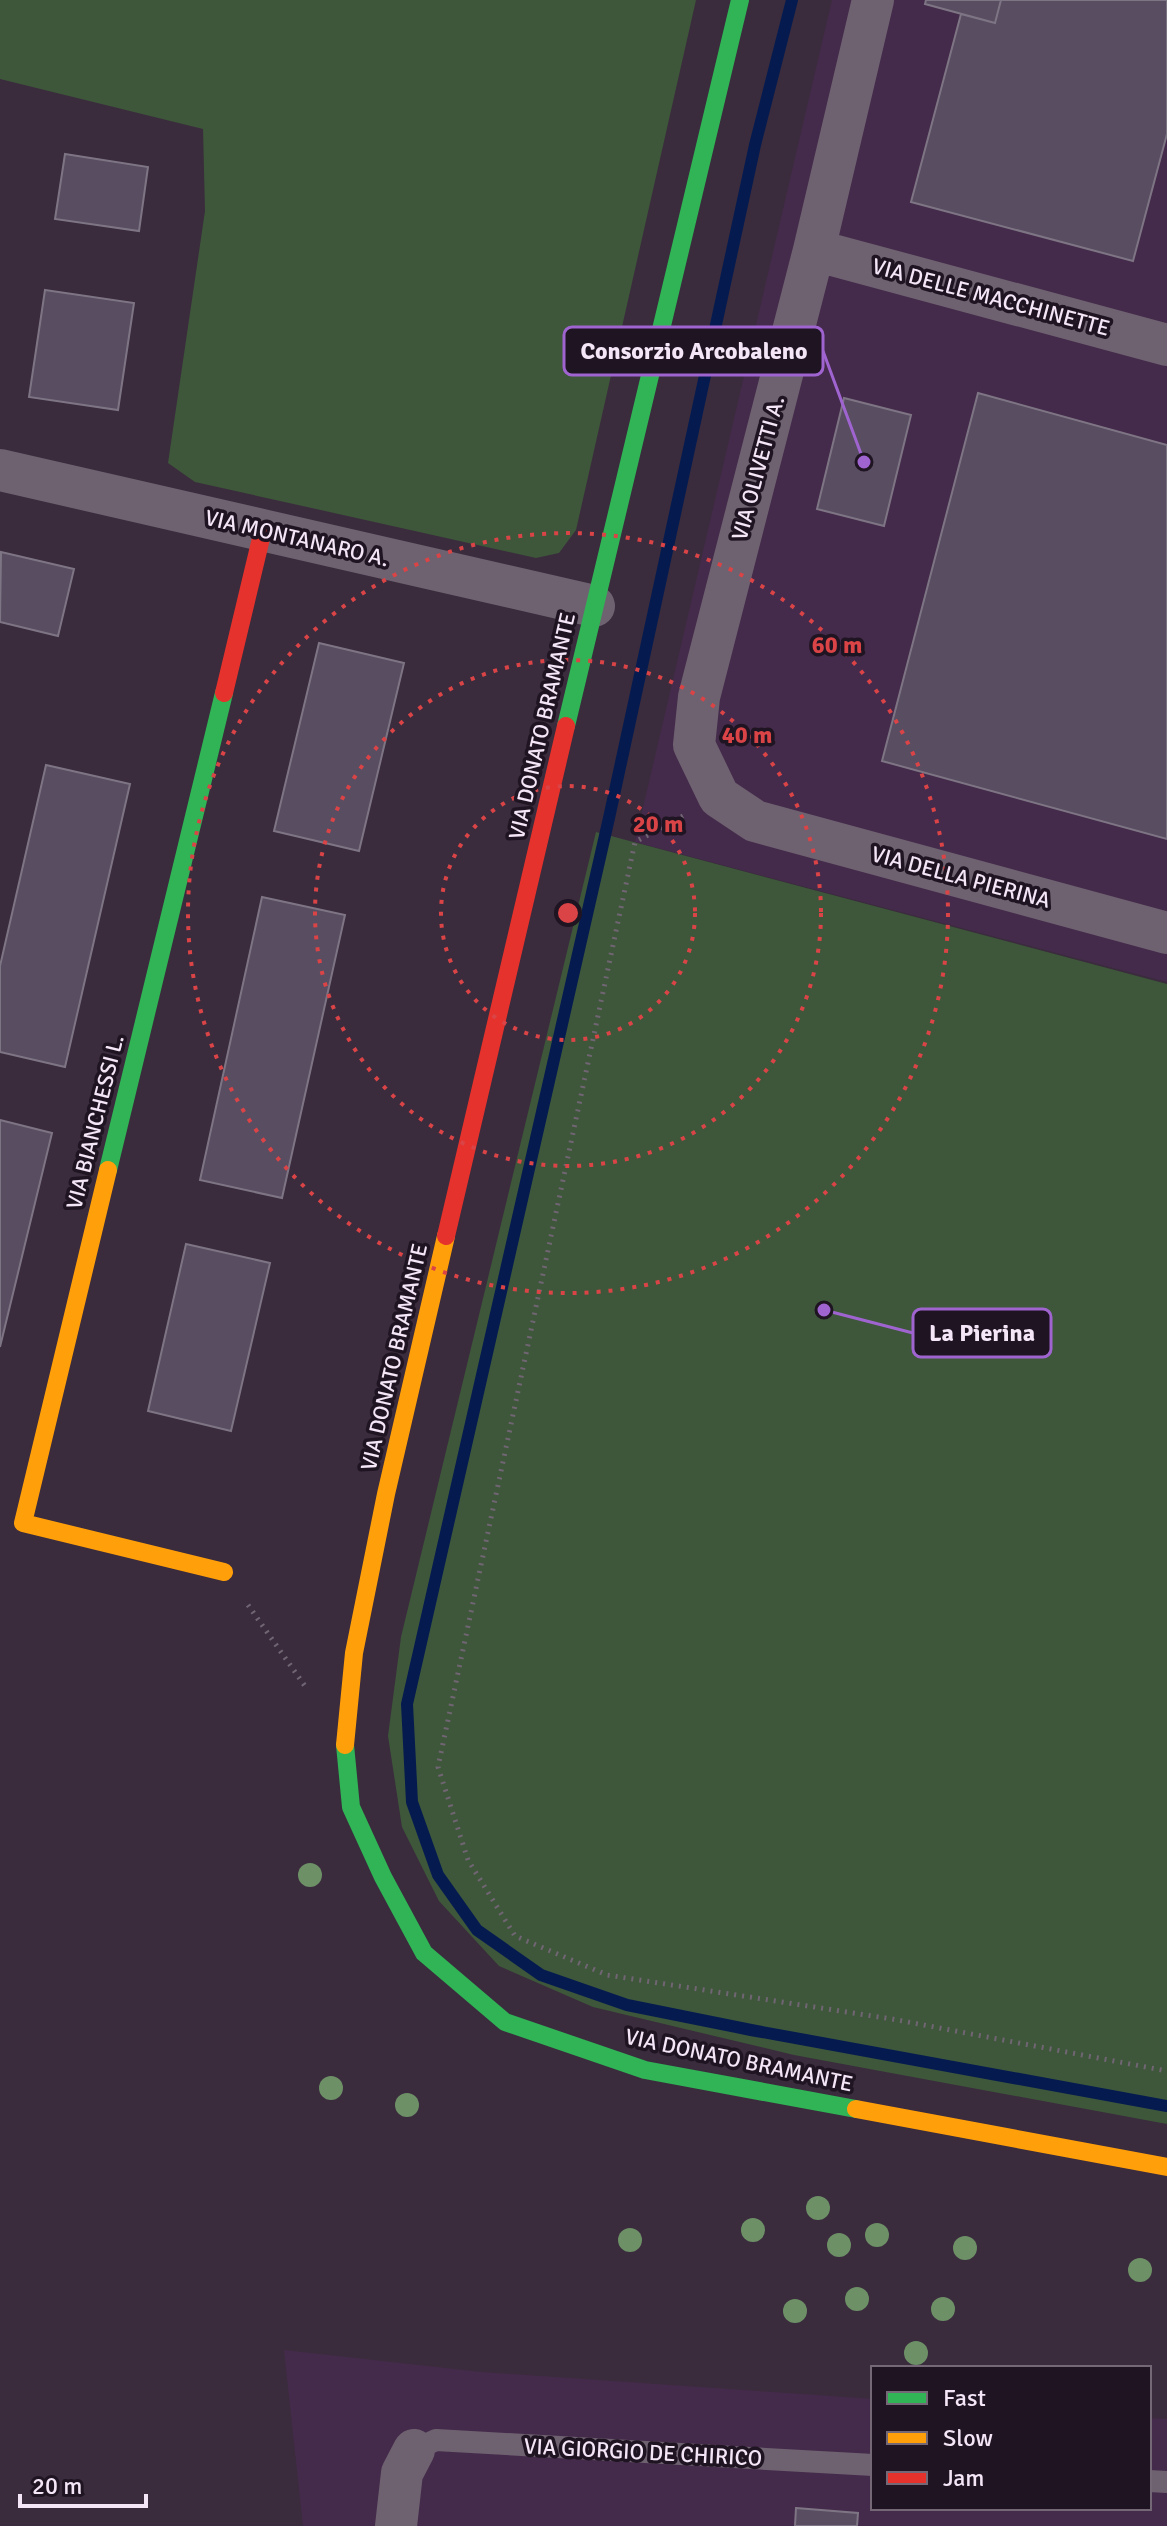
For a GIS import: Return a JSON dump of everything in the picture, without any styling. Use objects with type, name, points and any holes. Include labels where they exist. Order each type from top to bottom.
[{"type":"street","name":"VIA DONATO BRAMANTE","points":[[740,0],[386,1494],[354,1653],[345,1743],[351,1807],[383,1877],[424,1953],[505,2022],[645,2070],[1167,2167]]},
{"type":"street","name":"VIA OLIVETTI A.","points":[[719,797],[694,745],[699,697],[814,250],[873,0]]},
{"type":"street","name":"VIA DELLE MACCHINETTE","points":[[814,250],[1167,345]]},
{"type":"street","name":"VIA MONTANARO A.","points":[[0,470],[594,606]]},
{"type":"street","name":"VIA BIANCHESSI L.","points":[[224,1572],[23,1523],[263,530]]},
{"type":"street","name":"VIA DELLA PIERINA","points":[[719,797],[755,821],[1167,933]]},
{"type":"street","points":[[396,2526],[402,2473],[414,2450]]},
{"type":"lane","name":"VIA GIORGIO DE CHIRICO","points":[[414,2450],[436,2440],[871,2465]]},
{"type":"path","points":[[719,797],[635,842],[438,1767],[468,1860],[515,1936],[607,1975],[892,2019],[1167,2071]]},
{"type":"path","points":[[224,1572],[345,1743]]},
{"type":"shaded area","points":[[832,0],[1167,0],[1167,982],[635,842]]},
{"type":"shaded area","points":[[284,2350],[481,2372],[871,2399],[871,2510],[1151,2510],[1151,2418],[1167,2419],[1167,2526],[303,2526]]},
{"type":"green space","points":[[0,0],[696,0],[576,530],[559,553],[536,558],[195,482],[168,463],[205,211],[203,129],[0,79]]},
{"type":"green space","points":[[596,832],[1167,984],[1167,2124],[794,2055],[593,2007],[499,1966],[439,1901],[402,1827],[388,1736],[401,1637]]},
{"type":"building","points":[[926,0],[1001,0],[995,23],[925,4]]},
{"type":"building","points":[[1001,0],[1167,0],[1167,134],[1133,261],[911,202],[961,14],[995,23]]},
{"type":"building","points":[[65,154],[148,167],[139,231],[55,219]]},
{"type":"building","points":[[45,290],[134,303],[118,410],[29,397]]},
{"type":"building","points":[[978,393],[1167,445],[1167,839],[882,761]]},
{"type":"building","points":[[844,398],[911,415],[884,526],[817,509]]},
{"type":"building","points":[[1,552],[74,569],[58,636],[0,622]]},
{"type":"building","points":[[319,643],[404,663],[359,851],[274,831]]},
{"type":"building","points":[[46,765],[130,784],[65,1067],[0,1052],[0,966]]},
{"type":"building","points":[[262,897],[345,915],[282,1198],[200,1180]]},
{"type":"building","points":[[0,1120],[52,1133],[0,1347]]},
{"type":"building","points":[[186,1244],[270,1263],[231,1431],[148,1411]]},
{"type":"building","points":[[796,2508],[858,2513],[857,2526],[795,2526]]},
{"type":"waterway","points":[[792,0],[755,145],[609,818],[407,1704],[412,1802],[438,1875],[477,1930],[541,1975],[627,2005],[1167,2106]]},
{"type":"traffic: fast","points":[[566,726],[740,0]]},
{"type":"traffic: fast","points":[[108,1170],[224,693]]},
{"type":"traffic: fast","points":[[345,1745],[351,1807],[383,1877],[424,1953],[505,2022],[645,2070],[856,2109]]},
{"type":"traffic: slow","points":[[108,1170],[23,1523],[224,1572]]},
{"type":"traffic: slow","points":[[345,1745],[354,1653],[386,1494],[446,1236]]},
{"type":"traffic: slow","points":[[856,2109],[1167,2167]]},
{"type":"traffic: jam","points":[[224,693],[263,530]]},
{"type":"traffic: jam","points":[[446,1236],[566,726]]},
{"type":"place","name":"Consorzio Arcobaleno","points":[[864,462]]},
{"type":"place","name":"La Pierina","points":[[824,1310]]}]
